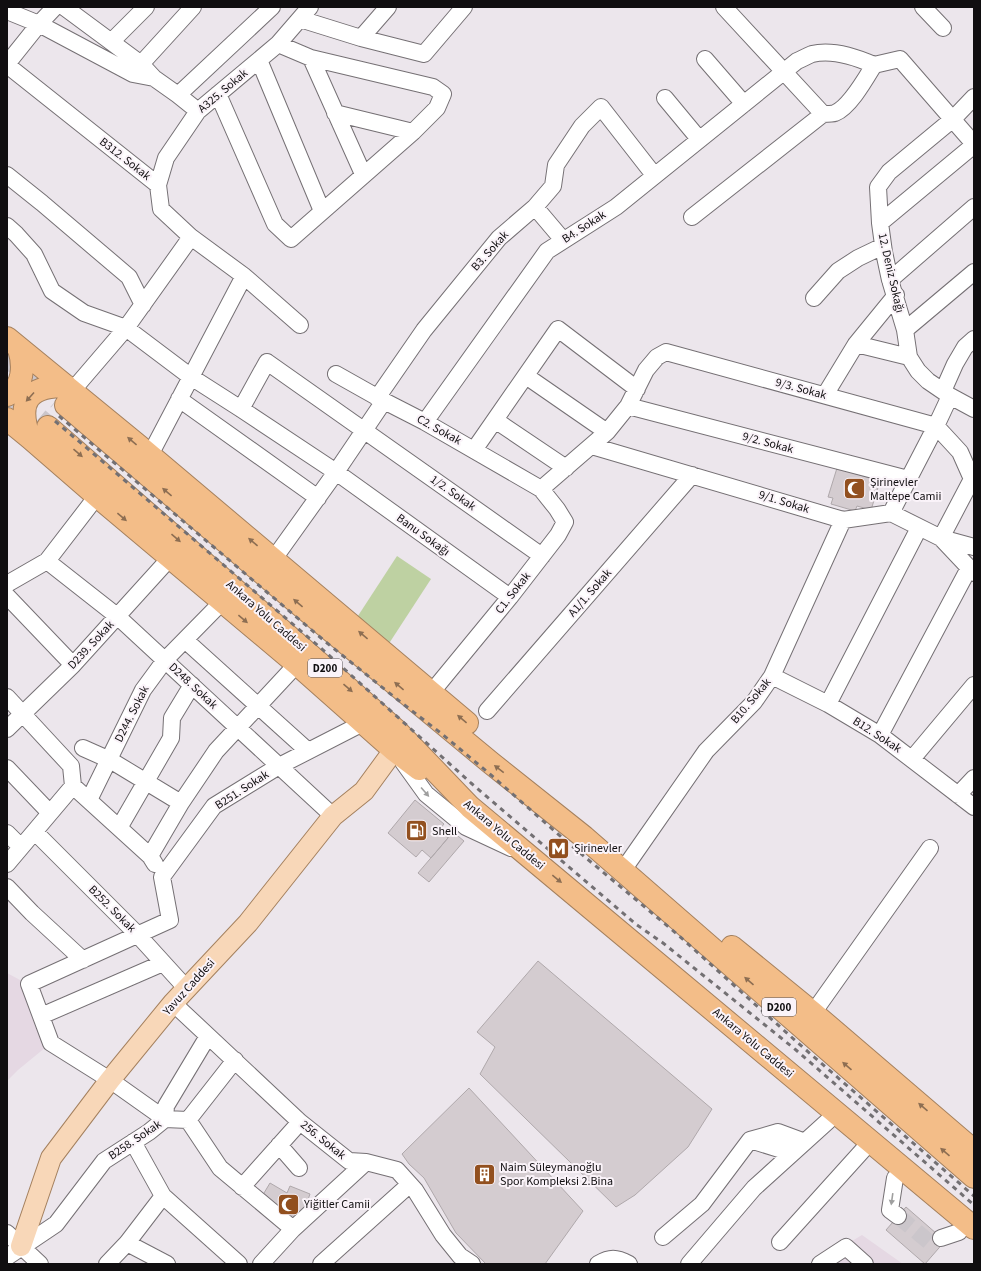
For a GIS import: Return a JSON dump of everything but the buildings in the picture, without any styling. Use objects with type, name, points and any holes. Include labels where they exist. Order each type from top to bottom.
[{"type":"highway","points":[[13,343],[68,394],[150,455],[518,766],[577,831],[628,863],[813,1013],[974,1151]]},
{"type":"highway","points":[[7,395],[16,387],[22,375],[23,359],[13,343]]},
{"type":"highway","points":[[68,394],[52,386],[35,392],[25,403],[25,425],[39,432],[97,496],[297,664],[394,750],[470,807]]},
{"type":"highway","name":"D200","points":[[68,394],[294,600],[577,831],[974,1177]]},
{"type":"highway","points":[[7,419],[39,432]]},
{"type":"highway","name":"Ankara Yolu Caddesi","points":[[39,432],[397,730],[470,807],[598,914],[962,1236]]},
{"type":"highway","points":[[598,914],[624,945],[962,1236]]},
{"type":"main road","name":"Yavuz Caddesi","points":[[12,1245],[51,1158],[110,1080],[173,1003],[248,923],[333,816],[364,791],[394,750]]},
{"type":"street","points":[[7,65],[39,24],[55,7]]},
{"type":"street","points":[[64,7],[141,64],[154,78],[198,111]]},
{"type":"street","points":[[111,42],[146,7]]},
{"type":"street","points":[[141,64],[193,7]]},
{"type":"street","points":[[178,95],[272,7]]},
{"type":"street","points":[[361,38],[388,7]]},
{"type":"street","points":[[297,51],[303,11],[361,38],[424,54],[464,7]]},
{"type":"street","points":[[724,7],[822,114]]},
{"type":"street","points":[[923,7],[943,28]]},
{"type":"street","name":"A325. Sokak","points":[[158,185],[166,158],[198,111],[278,44],[303,11]]},
{"type":"street","points":[[7,12],[39,24],[132,74],[154,78]]},
{"type":"street","points":[[218,94],[276,224],[290,239],[413,132],[437,108],[443,94],[433,87],[311,58],[278,44]]},
{"type":"street","name":"B4. Sokak","points":[[425,422],[547,251],[616,206],[797,61],[812,54],[828,53],[858,58],[874,65]]},
{"type":"street","points":[[311,58],[364,174]]},
{"type":"street","points":[[705,59],[744,104]]},
{"type":"street","points":[[692,217],[822,114],[836,113],[847,104],[856,94],[874,65],[900,59],[974,144],[880,223]]},
{"type":"street","points":[[259,60],[322,211]]},
{"type":"street","name":"B312. Sokak","points":[[7,65],[158,185],[161,209],[190,237],[244,276],[300,325]]},
{"type":"street","name":"12. Deniz Sokağı","points":[[974,97],[953,119],[889,172],[878,187],[883,246],[890,280],[896,295],[905,330],[909,357],[918,371],[928,381],[946,394],[974,409]]},
{"type":"street","points":[[665,98],[699,139]]},
{"type":"street","name":"B3. Sokak","points":[[273,560],[365,430],[380,400],[424,330],[499,238],[535,207],[553,186],[556,165],[582,126],[601,107],[654,175]]},
{"type":"street","points":[[335,113],[413,132]]},
{"type":"street","points":[[7,175],[129,277],[143,305]]},
{"type":"street","points":[[535,207],[563,240]]},
{"type":"street","points":[[890,280],[974,207]]},
{"type":"street","name":"Banu Sokağı","points":[[7,226],[34,254],[52,291],[84,313],[126,328],[191,377],[336,472],[510,597]]},
{"type":"street","points":[[68,394],[126,328],[190,237]]},
{"type":"street","points":[[814,298],[838,271],[858,258],[883,246]]},
{"type":"street","points":[[905,330],[974,272]]},
{"type":"street","points":[[150,455],[244,276]]},
{"type":"street","points":[[825,395],[856,344],[896,295]]},
{"type":"street","points":[[474,450],[558,329],[637,389],[628,406],[607,432],[541,489]]},
{"type":"street","points":[[974,339],[965,347],[955,364],[936,426],[891,514],[941,538],[974,547]]},
{"type":"street","points":[[856,344],[909,357]]},
{"type":"street","name":"9/3. Sokak","points":[[637,389],[646,370],[657,357],[666,352],[936,426]]},
{"type":"street","name":"1/2. Sokak","points":[[241,409],[267,362],[542,556]]},
{"type":"street","name":"C2. Sokak","points":[[336,374],[380,400],[425,422],[541,489]]},
{"type":"street","points":[[526,376],[607,432]]},
{"type":"street","points":[[179,399],[318,498]]},
{"type":"street","name":"9/2. Sokak","points":[[628,406],[908,479]]},
{"type":"street","points":[[494,420],[566,468]]},
{"type":"street","points":[[936,426],[960,452],[972,479],[941,538]]},
{"type":"street","name":"9/1. Sokak","points":[[592,446],[843,520],[891,514]]},
{"type":"street","name":"A1/1. Sokak","points":[[487,711],[692,475]]},
{"type":"street","name":"C1. Sokak","points":[[431,693],[510,597],[558,535],[565,522],[541,489]]},
{"type":"street","points":[[7,584],[48,561],[97,496]]},
{"type":"street","name":"B10. Sokak","points":[[628,863],[706,751],[754,702],[772,676],[843,520]]},
{"type":"street","points":[[828,704],[919,528]]},
{"type":"street","points":[[880,735],[972,571],[941,538]]},
{"type":"street","name":"D239. Sokak","points":[[7,729],[73,665],[170,558]]},
{"type":"street","name":"D248. Sokak","points":[[48,561],[117,616],[333,816]]},
{"type":"street","points":[[7,596],[73,665]]},
{"type":"street","name":"D244. Sokak","points":[[89,800],[110,760],[142,690],[165,660],[222,602]]},
{"type":"street","points":[[185,640],[308,751]]},
{"type":"street","points":[[150,856],[181,804],[216,751],[297,664]]},
{"type":"street","name":"B12. Sokak","points":[[772,676],[828,704],[880,735],[974,807]]},
{"type":"street","points":[[912,759],[974,685]]},
{"type":"street","points":[[119,828],[171,738],[172,718],[192,686]]},
{"type":"street","points":[[7,696],[71,766],[73,786],[150,856],[162,877],[170,920],[29,984],[51,1043],[110,1080],[165,1119]]},
{"type":"street","name":"B251. Sokak","points":[[162,877],[214,806],[279,766],[363,723]]},
{"type":"street","points":[[83,748],[110,760],[181,804]]},
{"type":"street","points":[[394,750],[426,794],[466,827],[527,856]]},
{"type":"street","points":[[7,768],[50,813]]},
{"type":"street","points":[[958,795],[974,778]]},
{"type":"street","points":[[7,864],[73,786]]},
{"type":"street","name":"B252. Sokak","points":[[35,832],[138,934],[187,989]]},
{"type":"street","points":[[7,833],[22,847]]},
{"type":"street","points":[[813,1013],[930,848]]},
{"type":"street","points":[[7,887],[32,913],[83,960]]},
{"type":"street","points":[[41,1016],[164,963]]},
{"type":"street","name":"256. Sokak","points":[[173,1003],[300,1122],[349,1161],[366,1162],[397,1170],[415,1190],[443,1234],[460,1256],[472,1264]]},
{"type":"street","points":[[165,1119],[166,1106],[208,1036]]},
{"type":"street","points":[[235,1060],[188,1120],[220,1168],[293,1230]]},
{"type":"street","name":"B258. Sokak","points":[[12,1245],[56,1224],[104,1161],[149,1132],[165,1119],[188,1120]]},
{"type":"street","points":[[689,1264],[754,1188],[828,1121]]},
{"type":"street","points":[[242,1187],[300,1122]]},
{"type":"street","points":[[664,1237],[702,1204],[750,1140],[778,1132],[805,1142]]},
{"type":"street","points":[[750,1140],[792,1153]]},
{"type":"street","points":[[133,1142],[163,1196],[239,1264]]},
{"type":"street","points":[[279,1145],[299,1168]]},
{"type":"street","points":[[780,1242],[863,1150]]},
{"type":"street","points":[[261,1264],[293,1230],[366,1162]]},
{"type":"street","points":[[895,1178],[890,1210],[898,1216]]},
{"type":"street","points":[[321,1264],[409,1185]]},
{"type":"street","points":[[107,1264],[127,1243],[163,1196]]},
{"type":"street","points":[[127,1243],[167,1264]]},
{"type":"street","points":[[12,1245],[40,1264]]},
{"type":"street","points":[[820,1264],[846,1248],[864,1264]]},
{"type":"street","points":[[598,1264],[608,1258],[621,1260],[629,1264]]},
{"type":"shaded area","points":[[7,973],[20,980],[46,1047],[7,1081]]},
{"type":"shaded area","points":[[862,1235],[903,1264],[814,1264]]},
{"type":"green space","points":[[397,556],[431,579],[388,645],[354,622]]},
{"type":"tunnel","points":[[7,356],[58,399]]},
{"type":"tunnel","points":[[13,398],[48,427]]},
{"type":"tunnel","points":[[898,1216],[929,1242],[941,1238]]},
{"type":"railway","points":[[59,416],[327,643],[442,734],[491,775],[567,842],[677,934],[798,1043],[974,1196]]},
{"type":"railway","points":[[55,421],[322,649],[471,783],[556,856],[637,925],[663,943],[796,1050],[974,1205]]},
{"type":"place","name":"Şirinevler Maltepe Camii","points":[[854,489]]},
{"type":"place","name":"Shell","points":[[416,831]]},
{"type":"place","name":"Şirinevler","points":[[558,848]]},
{"type":"place","name":"Naim Süleymanoğlu Spor Kompleksi 2.Bina","points":[[485,1174]]},
{"type":"place","name":"Yiğitler Camii","points":[[288,1204]]}]
